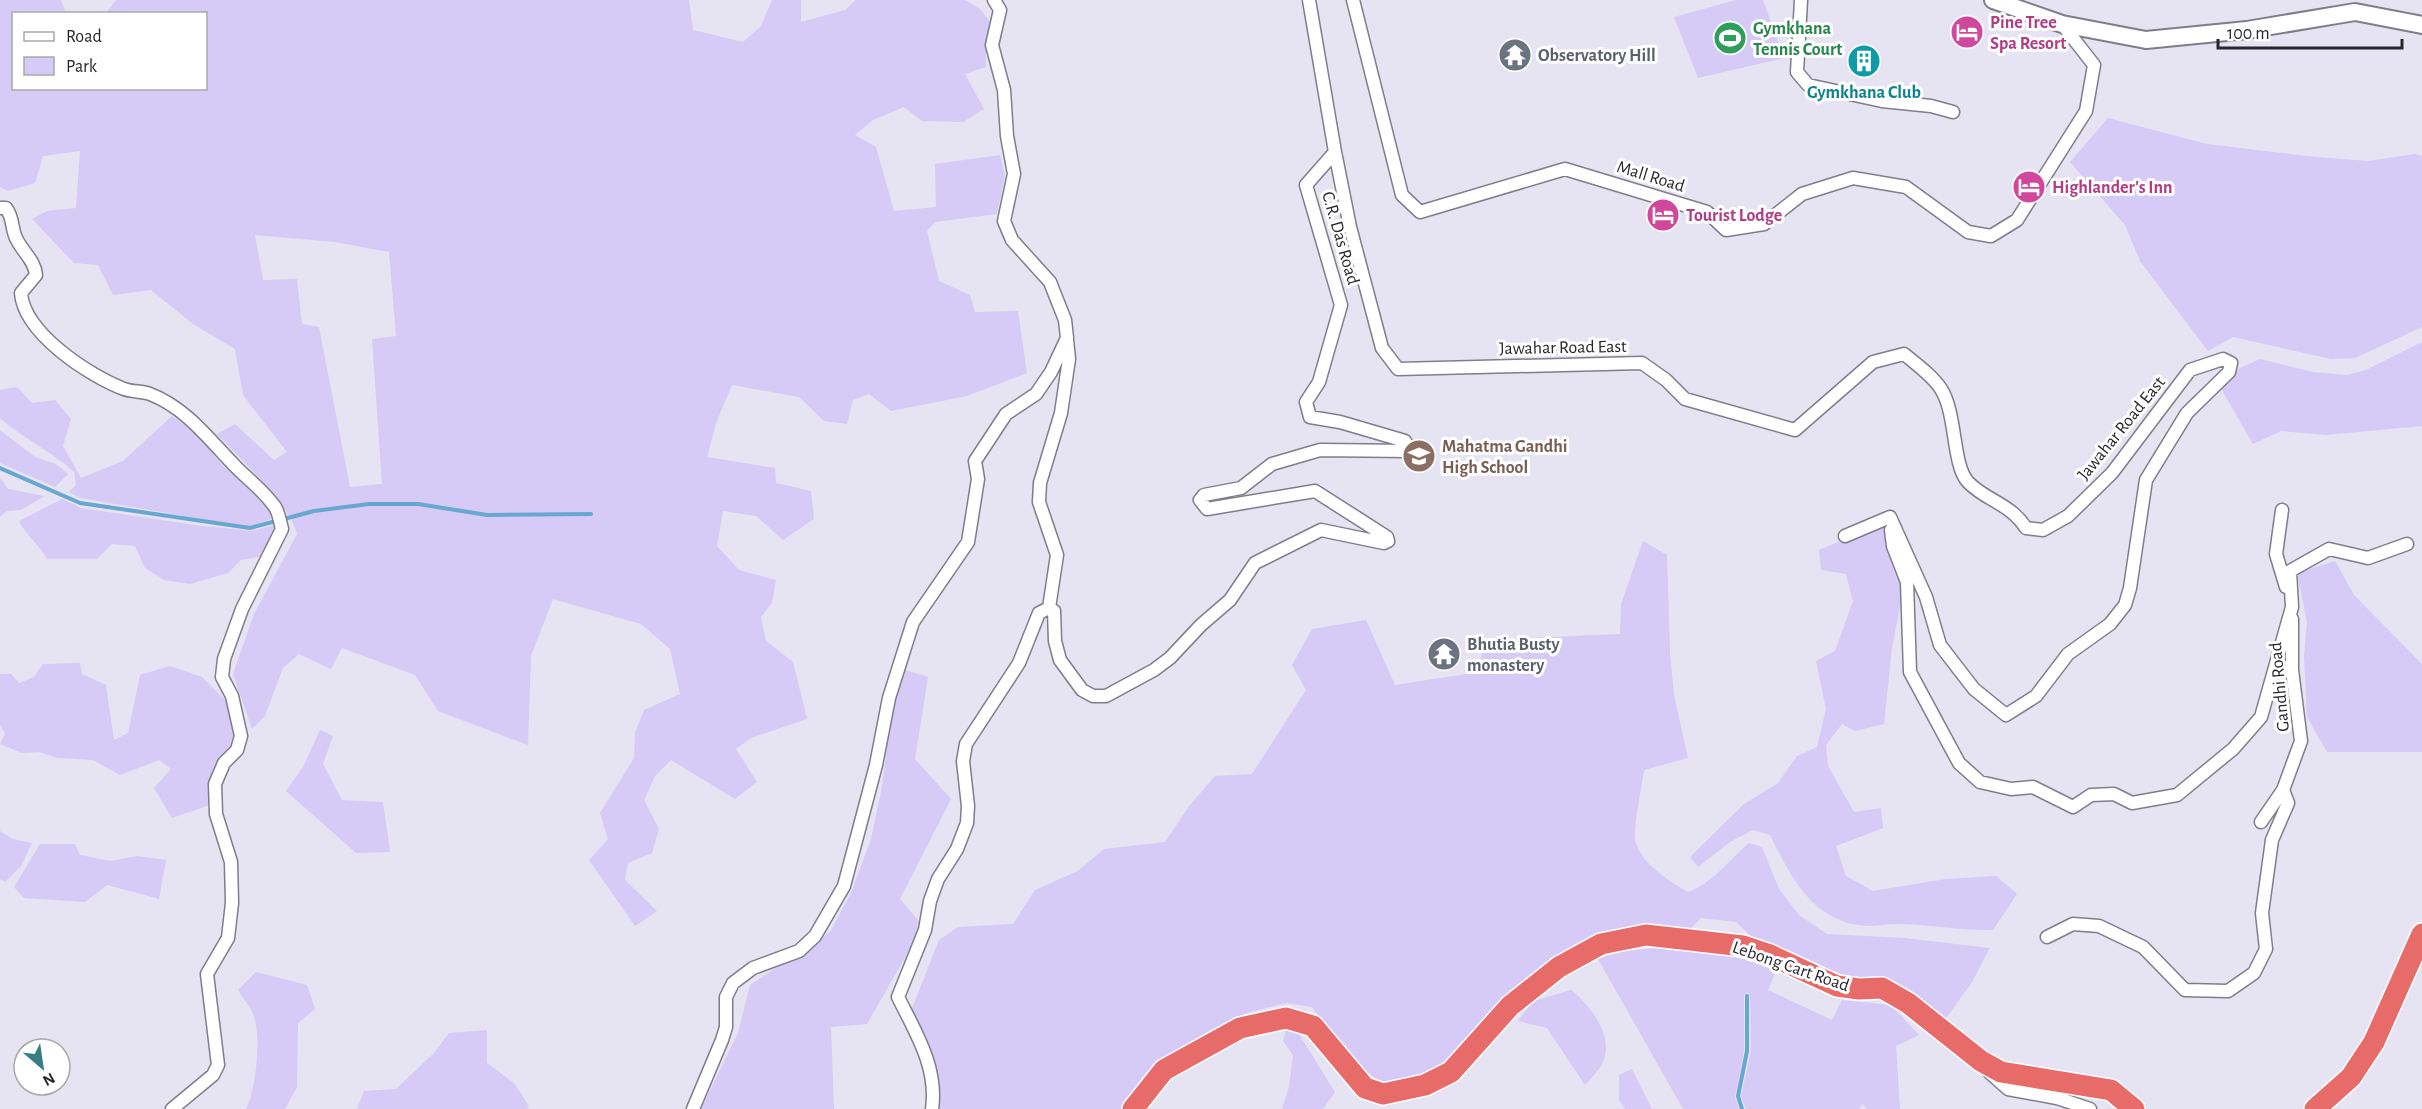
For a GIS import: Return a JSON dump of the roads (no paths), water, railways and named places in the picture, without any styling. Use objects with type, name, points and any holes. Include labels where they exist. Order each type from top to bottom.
[{"type":"highway","points":[[2314,1109],[2351,1077],[2374,1042],[2422,934]]},
{"type":"highway","name":"Lebong Cart Road","points":[[1133,1109],[1164,1070],[1240,1028],[1286,1018],[1313,1026],[1365,1088],[1383,1094],[1425,1085],[1451,1072],[1510,1006],[1559,967],[1601,944],[1646,935],[1743,946],[1770,955],[1838,986],[1859,989],[1882,988],[1908,1003],[1981,1061],[2001,1072],[2111,1090],[2134,1109]]},
{"type":"main road","points":[[1993,0],[2062,24],[2146,40],[2247,30],[2355,12],[2422,26]]},
{"type":"street","points":[[932,1109],[935,1090],[927,1057],[898,997],[925,930],[930,901],[938,879],[957,849],[967,823],[968,806],[963,761],[966,744],[1019,663],[1039,613],[1049,608],[1057,555],[1039,502],[1040,483],[1061,413],[1069,359],[1065,320],[1050,282],[1012,240],[1004,220],[1014,174],[1007,136],[1004,90],[992,45],[1000,10],[994,0]]},
{"type":"street","points":[[1309,0],[1335,152]]},
{"type":"street","name":"Mall Road","points":[[1353,0],[1402,195],[1420,212],[1565,169],[1707,212],[1726,230],[1764,224],[1802,194],[1853,178],[1906,187],[1968,232],[1991,236],[2017,220],[2086,111],[2094,65],[2062,24]]},
{"type":"street","points":[[1801,0],[1797,72],[1808,85],[1882,101],[1930,106],[1953,112]]},
{"type":"street","name":"C.R. Das Road","points":[[1049,608],[1054,611],[1055,641],[1060,660],[1082,690],[1094,696],[1106,696],[1154,670],[1170,658],[1201,625],[1230,600],[1255,563],[1322,530],[1384,543],[1388,541],[1387,537],[1315,491],[1207,509],[1200,500],[1204,495],[1241,488],[1272,464],[1320,450],[1410,451],[1405,441],[1340,422],[1310,417],[1306,402],[1319,382],[1341,305],[1306,185],[1335,152]]},
{"type":"street","name":"Jawahar Road East","points":[[1335,152],[1350,227],[1382,348],[1398,369],[1642,363],[1666,380],[1685,399],[1795,430],[1873,362],[1904,354],[1941,388],[1954,421],[1959,465],[1967,482],[2017,514],[2026,528],[2043,530],[2068,516],[2112,473],[2190,370],[2223,359],[2231,363],[2229,372],[2187,413],[2146,480],[2126,605],[2110,624],[2068,654],[2036,696],[2006,715],[1974,689],[1940,645],[1926,597],[1890,517]]},
{"type":"street","points":[[0,208],[6,208],[10,213],[16,239],[35,268],[36,275],[21,293],[22,306],[30,320],[71,361],[125,389],[151,394],[204,431],[238,469],[255,482],[277,509],[282,529],[242,609],[224,659],[222,677],[232,696],[242,736],[237,750],[224,763],[215,784],[216,814],[231,862],[232,903],[228,938],[207,974],[218,1065],[213,1075],[172,1109]]},
{"type":"street","points":[[693,1109],[722,1040],[726,1027],[726,997],[733,983],[753,968],[799,951],[815,936],[844,886],[876,765],[889,698],[913,622],[968,542],[978,479],[975,461],[1006,414],[1036,394],[1051,372],[1067,338]]},
{"type":"street","name":"Gandhi Road","points":[[2047,937],[2073,924],[2099,926],[2142,947],[2185,990],[2228,990],[2254,973],[2266,949],[2262,913],[2272,840],[2288,803],[2283,790],[2301,741],[2292,670],[2292,607],[2276,554],[2282,510]]},
{"type":"street","points":[[1845,536],[1890,517],[1893,546],[1907,582],[1910,672],[1959,763],[1980,782],[2011,789],[2033,787],[2073,807],[2091,795],[2114,794],[2132,803],[2177,795],[2233,749],[2261,717],[2292,607],[2290,571],[2329,549],[2368,558],[2407,544]]},
{"type":"street","points":[[2261,822],[2283,790]]},
{"type":"street","points":[[1981,1061],[1992,1077],[2008,1089],[2057,1098],[2090,1109]]},
{"type":"waterway","points":[[0,468],[80,503],[250,528],[314,511],[369,504],[418,504],[487,515],[591,514]]},
{"type":"waterway","points":[[1742,1109],[1738,1096],[1747,1051],[1747,996]]},
{"type":"place","name":"Pine Tree Spa Resort","points":[[1967,32]]},
{"type":"place","name":"Gymkhana Tennis Court","points":[[1730,38]]},
{"type":"place","name":"Observatory Hill","points":[[1515,55]]},
{"type":"place","name":"Gymkhana Club","points":[[1864,61]]},
{"type":"place","name":"Highlander's Inn","points":[[2029,187]]},
{"type":"place","name":"Tourist Lodge","points":[[1663,215]]},
{"type":"place","name":"Mahatma Gandhi High School","points":[[1419,456]]},
{"type":"place","name":"Bhutia Busty monastery","points":[[1444,654]]}]
